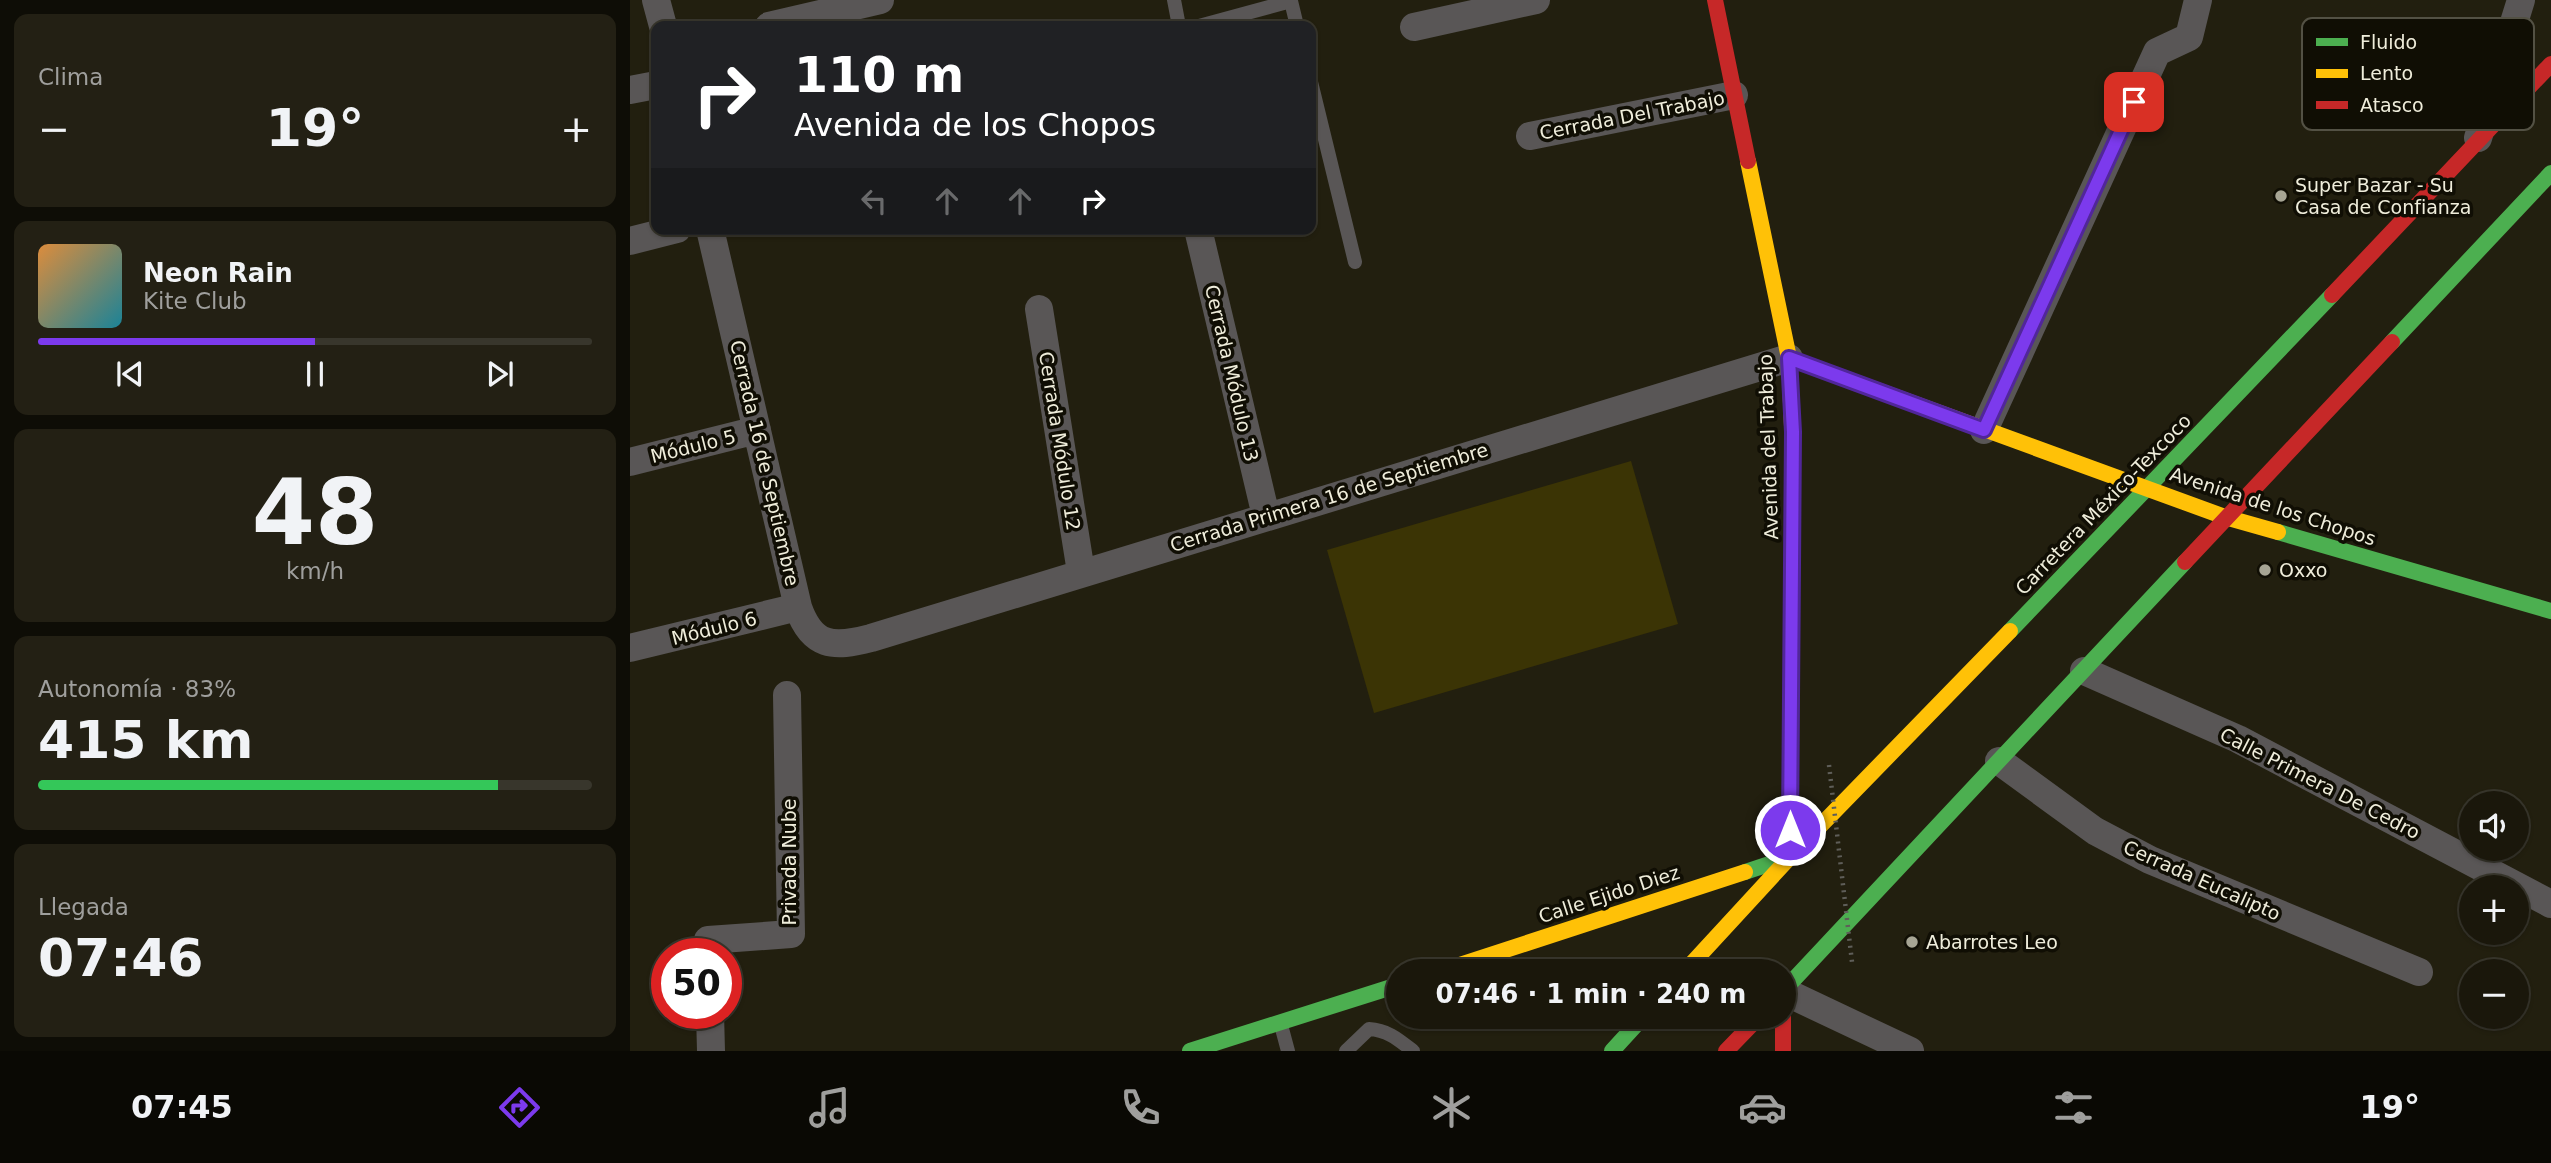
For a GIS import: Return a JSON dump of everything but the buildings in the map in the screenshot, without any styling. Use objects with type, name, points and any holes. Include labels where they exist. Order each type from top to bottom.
[{"type":"main road","name":"Avenida del Trabajo","points":[[1715,0],[1789,358],[1793,432],[1790,857]]},
{"type":"main road","name":"Carretera México-Texcoco","points":[[2534,82],[2551,64]]},
{"type":"main road","name":"Carretera México-Texcoco","points":[[1696,959],[1790,857],[2149,488],[2489,130]]},
{"type":"main road","points":[[1796,977],[2225,517],[2551,173]]},
{"type":"main road","name":"Avenida de los Chopos","points":[[1789,358],[2225,517],[2551,611]]},
{"type":"main road","name":"Calle Ejido Diez","points":[[1478,959],[1790,857]]},
{"type":"main road","points":[[1190,1051],[1386,989]]},
{"type":"main road","points":[[1612,1051],[1632,1029]]},
{"type":"main road","points":[[1726,1051],[1747,1029]]},
{"type":"main road","points":[[1783,1029],[1783,1051]]},
{"type":"street","points":[[656,0],[662,21]]},
{"type":"street","points":[[790,21],[880,0]]},
{"type":"street","points":[[1414,27],[1536,0]]},
{"type":"street","points":[[1984,430],[2157,52],[2189,37],[2198,0]]},
{"type":"street","points":[[2515,18],[2521,0]]},
{"type":"street","points":[[630,90],[651,86]]},
{"type":"street","name":"Cerrada Del Trabajo","points":[[1530,136],[1734,95]]},
{"type":"street","points":[[2476,144],[2480,130]]},
{"type":"street","points":[[630,241],[654,235]]},
{"type":"street","name":"Cerrada 16 de Septiembre","points":[[711,235],[804,624],[813,636],[828,643],[849,644],[871,638]]},
{"type":"street","name":"Cerrada Módulo 13","points":[[1199,235],[1266,516]]},
{"type":"street","name":"Cerrada Módulo 12","points":[[1039,309],[1081,572]]},
{"type":"street","name":"Cerrada Primera 16 de Septiembre","points":[[871,638],[1789,358]]},
{"type":"street","name":"Módulo 5","points":[[630,462],[757,430]]},
{"type":"street","name":"Módulo 6","points":[[630,648],[798,607]]},
{"type":"street","name":"Calle Primera De Cedro","points":[[2084,671],[2238,739],[2551,904]]},
{"type":"street","name":"Privada Nube","points":[[736,938],[791,934],[787,695]]},
{"type":"street","name":"Cerrada Eucalipto","points":[[2000,761],[2095,831],[2150,860],[2419,972]]},
{"type":"street","points":[[1796,997],[1910,1051]]},
{"type":"street","points":[[710,1029],[711,1051]]},
{"type":"lane","points":[[1174,0],[1178,21]]},
{"type":"lane","points":[[1217,21],[1291,1],[1296,21]]},
{"type":"lane","points":[[1316,102],[1356,262]]},
{"type":"lane","points":[[1281,1024],[1288,1051]]},
{"type":"lane","points":[[1346,1051],[1369,1030],[1381,1030],[1413,1051]]},
{"type":"path","points":[[1829,765],[1853,962]]},
{"type":"shaded area","points":[[1631,461],[1678,624],[1374,713],[1327,550]]},
{"type":"traffic: fast","points":[[2392,342],[2551,173]]},
{"type":"traffic: fast","points":[[2010,631],[2332,295]]},
{"type":"traffic: fast","points":[[1745,872],[1790,857],[1793,449]]},
{"type":"traffic: fast","points":[[2278,532],[2551,611]]},
{"type":"traffic: fast","points":[[1796,977],[2185,562]]},
{"type":"traffic: fast","points":[[1190,1051],[1386,989]]},
{"type":"traffic: fast","points":[[1612,1051],[1632,1029]]},
{"type":"traffic: slow","points":[[1748,161],[1789,358],[1793,449]]},
{"type":"traffic: slow","points":[[1789,358],[2225,517],[2278,532]]},
{"type":"traffic: slow","points":[[1696,959],[1790,857],[2010,631]]},
{"type":"traffic: slow","points":[[1478,959],[1745,872]]},
{"type":"traffic: jam","points":[[1715,0],[1748,161]]},
{"type":"traffic: jam","points":[[2534,82],[2551,64]]},
{"type":"traffic: jam","points":[[2332,295],[2488,130]]},
{"type":"traffic: jam","points":[[2185,562],[2392,342]]},
{"type":"traffic: jam","points":[[1726,1051],[1747,1029]]},
{"type":"traffic: jam","points":[[1783,1029],[1783,1051]]},
{"type":"place","name":"Super Bazar - Su Casa de Confianza","points":[[2281,196]]},
{"type":"place","name":"Oxxo","points":[[2265,570]]},
{"type":"place","name":"Abarrotes Leo","points":[[1912,942]]},
{"type":"route","points":[[1790,830],[1793,432],[1789,358],[1984,430],[2134,102]]}]
